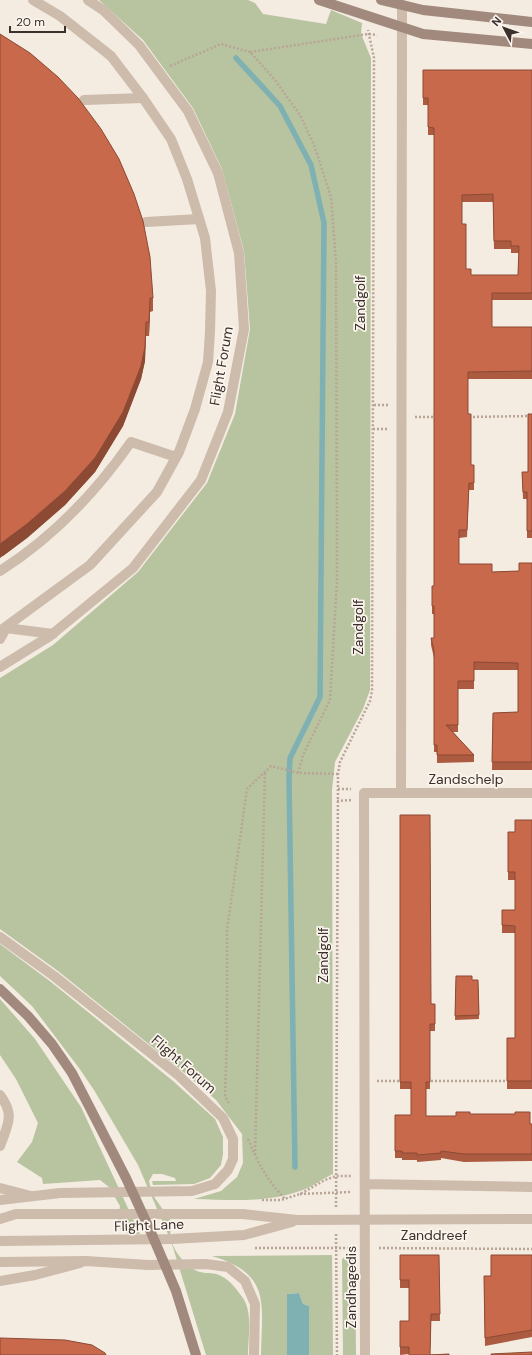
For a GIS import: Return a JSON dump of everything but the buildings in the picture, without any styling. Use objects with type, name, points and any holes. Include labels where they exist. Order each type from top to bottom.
[{"type":"main road","points":[[319,0],[422,34],[532,44]]},
{"type":"main road","points":[[381,0],[402,3],[423,10],[532,22]]},
{"type":"main road","points":[[0,989],[28,1016],[52,1044],[72,1073],[126,1178],[176,1291],[196,1355]]},
{"type":"street","name":"Flight Forum","points":[[3,629],[90,565],[157,492],[176,457],[194,410],[208,362],[211,291],[205,238],[187,179],[171,139],[143,98],[111,56],[60,16],[32,0]]},
{"type":"street","name":"Flight Forum","points":[[0,667],[53,634],[133,568],[201,480],[228,412],[244,329],[239,253],[218,173],[188,111],[159,71],[139,45],[119,25],[103,10],[88,0]]},
{"type":"street","points":[[366,1219],[364,793],[401,793],[402,3]]},
{"type":"street","points":[[84,100],[143,98]]},
{"type":"street","points":[[146,222],[199,219]]},
{"type":"street","points":[[0,571],[16,561],[75,511],[110,472],[131,442],[176,457]]},
{"type":"street","points":[[0,640],[3,629],[53,634]]},
{"type":"street","name":"Zandschelp","points":[[401,793],[532,794]]},
{"type":"street","name":"Flight Forum","points":[[0,937],[54,976],[177,1074],[223,1118],[233,1139],[233,1159],[228,1170],[216,1184],[192,1191],[60,1193],[0,1200]]},
{"type":"street","points":[[0,1094],[8,1106],[9,1123],[0,1146]]},
{"type":"street","points":[[365,1184],[532,1187]]},
{"type":"street","points":[[0,1188],[32,1196]]},
{"type":"street","name":"Flight Lane","points":[[0,1219],[16,1214],[243,1214],[297,1220],[366,1219]]},
{"type":"street","name":"Zanddreef","points":[[366,1219],[532,1219]]},
{"type":"street","name":"Zandhagedis","points":[[365,1355],[366,1219]]},
{"type":"street","name":"Flight Lane","points":[[0,1241],[165,1239],[244,1235],[297,1220]]},
{"type":"street","points":[[0,1281],[35,1275],[86,1261]]},
{"type":"street","points":[[0,1262],[86,1261],[148,1265],[206,1264],[228,1267],[245,1281],[255,1304],[254,1355]]},
{"type":"path","name":"Zandgolf","points":[[337,1248],[338,774],[340,762],[370,700],[372,691],[374,58],[368,34],[367,15]]},
{"type":"path","points":[[159,71],[221,44],[250,52],[368,34]]},
{"type":"path","points":[[250,52],[276,80],[300,115],[314,145],[331,197],[336,262],[337,580],[330,700],[303,755],[298,773]]},
{"type":"path","points":[[463,417],[532,416]]},
{"type":"path","points":[[402,417],[440,417]]},
{"type":"path","points":[[233,1108],[225,1096],[227,1039],[227,930],[247,789],[265,770],[271,766],[298,773],[338,774]]},
{"type":"path","points":[[255,1158],[265,770]]},
{"type":"path","points":[[365,1081],[405,1081]]},
{"type":"path","points":[[421,1081],[516,1081]]},
{"type":"path","points":[[245,1133],[259,1167],[284,1199]]},
{"type":"path","points":[[336,1176],[365,1184],[337,1192],[300,1194],[325,1180],[336,1176]]},
{"type":"path","name":"Zanddreef","points":[[337,1248],[532,1249]]},
{"type":"path","name":"Zandhagedis","points":[[337,1248],[337,1355]]},
{"type":"green space","points":[[99,0],[248,0],[255,3],[263,14],[326,24],[331,10],[362,23],[361,34],[371,58],[370,690],[363,709],[335,762],[332,790],[333,1174],[304,1190],[287,1195],[261,1199],[194,1199],[221,1191],[237,1177],[243,1163],[242,1134],[216,1100],[181,1070],[58,971],[0,929],[0,678],[53,645],[138,572],[207,483],[235,414],[250,329],[244,251],[222,169],[193,108],[143,40]]},
{"type":"green space","points":[[0,944],[51,982],[173,1081],[215,1119],[223,1137],[223,1154],[221,1165],[210,1178],[194,1184],[153,1185],[152,1181],[176,1181],[175,1178],[162,1174],[153,1174],[149,1181],[152,1194],[173,1224],[171,1238],[173,1245],[182,1259],[188,1265],[200,1272],[216,1274],[224,1278],[243,1298],[249,1318],[248,1355],[206,1355],[171,1241],[138,1165],[94,1090],[79,1068],[32,1006],[0,976]]},
{"type":"green space","points":[[0,999],[35,1039],[81,1107],[140,1234],[130,1235],[120,1229],[118,1219],[120,1206],[109,1187],[100,1180],[43,1184],[42,1178],[17,1162],[32,1142],[38,1123],[16,1079],[0,1055]]},
{"type":"green space","points":[[332,1255],[333,1355],[309,1355],[309,1306],[303,1304],[299,1293],[287,1294],[287,1355],[261,1355],[261,1305],[259,1292],[254,1281],[245,1272],[231,1263],[212,1256]]},
{"type":"green space","points":[[345,1257],[355,1258],[356,1355],[343,1355],[342,1259]]},
{"type":"water","points":[[299,1293],[303,1304],[309,1306],[309,1355],[287,1355],[287,1294]]},
{"type":"waterway","points":[[236,58],[280,106],[311,165],[324,223],[320,697],[290,758],[289,778],[295,1167]]}]
